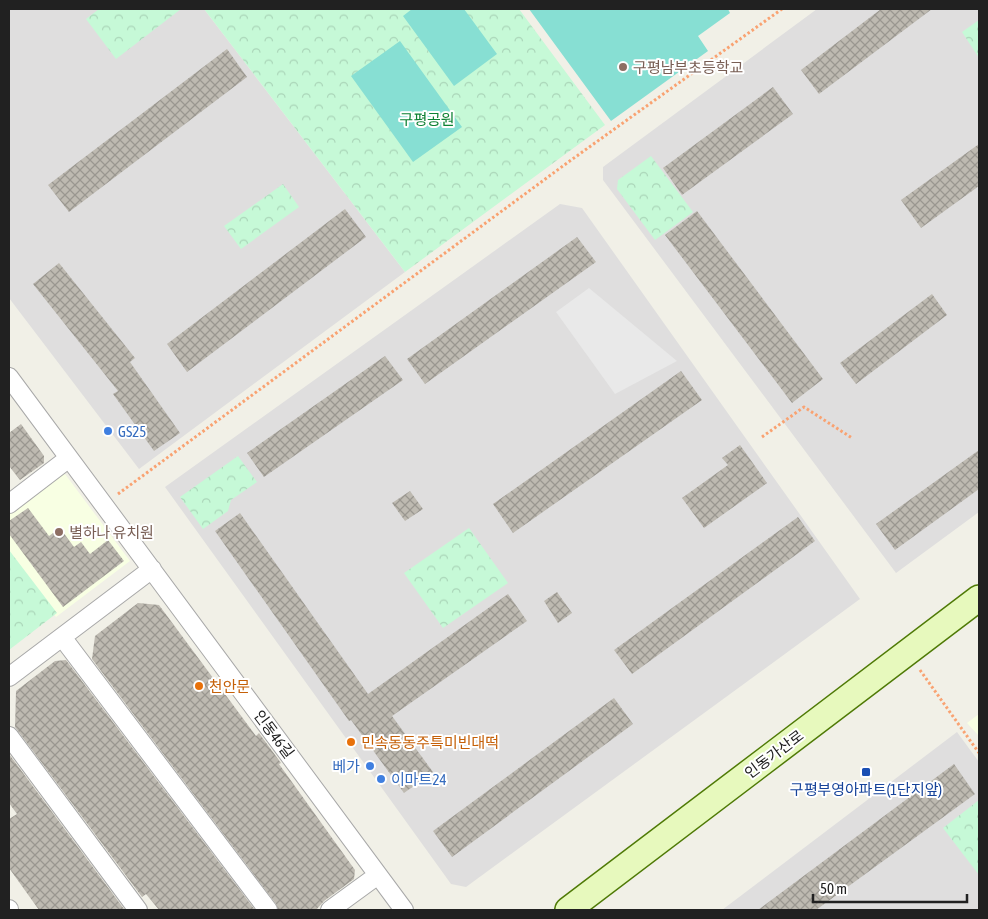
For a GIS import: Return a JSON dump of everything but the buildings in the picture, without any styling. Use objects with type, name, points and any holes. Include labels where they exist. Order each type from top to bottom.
[{"type":"main road","name":"인동가산로","points":[[568,910],[979,598]]},
{"type":"street","name":"인동46길","points":[[9,377],[404,910]]},
{"type":"street","points":[[9,504],[69,458]]},
{"type":"street","points":[[9,677],[152,569]]},
{"type":"street","points":[[62,637],[268,910]]},
{"type":"street","points":[[9,736],[138,910]]},
{"type":"street","points":[[330,910],[378,875]]},
{"type":"path","points":[[104,504],[567,163],[782,9]]},
{"type":"path","points":[[762,437],[804,407],[852,438]]},
{"type":"path","points":[[908,652],[979,753]]},
{"type":"shaded area","points":[[9,9],[204,9],[405,272],[139,469],[9,298]]},
{"type":"shaded area","points":[[817,9],[979,9],[979,512],[896,573],[603,180],[603,167]]},
{"type":"shaded area","points":[[560,204],[582,208],[860,599],[466,887],[451,884],[165,487]]},
{"type":"shaded area","points":[[589,288],[677,361],[615,394],[556,312]]},
{"type":"shaded area","name":"별하나 유치원","points":[[62,470],[130,561],[56,617],[9,554],[9,510]]},
{"type":"shaded area","points":[[979,714],[979,736],[967,723]]},
{"type":"shaded area","points":[[957,732],[979,762],[979,910],[722,910]]},
{"type":"green space","points":[[99,9],[181,9],[116,59],[86,19]]},
{"type":"green space","name":"구평공원","points":[[204,9],[519,9],[605,125],[405,272]]},
{"type":"green space","points":[[412,9],[464,9],[497,54],[454,86],[403,16]]},
{"type":"green space","name":"구평남부초등학교","points":[[529,9],[728,9],[730,13],[698,36],[708,51],[611,121]]},
{"type":"green space","points":[[979,20],[979,58],[962,32]]},
{"type":"green space","points":[[400,41],[462,127],[413,162],[351,76]]},
{"type":"green space","points":[[651,156],[693,212],[655,240],[617,189],[618,180]]},
{"type":"green space","points":[[283,184],[299,207],[241,249],[224,226]]},
{"type":"green space","points":[[238,456],[257,482],[231,500],[228,511],[203,529],[180,497]]},
{"type":"green space","points":[[469,528],[508,583],[443,628],[404,573]]},
{"type":"green space","points":[[9,550],[57,613],[9,650]]},
{"type":"green space","points":[[979,800],[979,875],[943,828]]},
{"type":"place","name":"구평남부초등학교","points":[[623,67]]},
{"type":"place","name":"GS25","points":[[108,431]]},
{"type":"place","name":"별하나 유치원","points":[[59,532]]},
{"type":"place","name":"천안문","points":[[199,686]]},
{"type":"place","name":"민속동동주특미빈대떡","points":[[351,742]]},
{"type":"place","name":"베가","points":[[370,766]]},
{"type":"place","name":"구평부영아파트(1단지앞)","points":[[866,772]]},
{"type":"place","name":"이마트24","points":[[381,779]]}]
